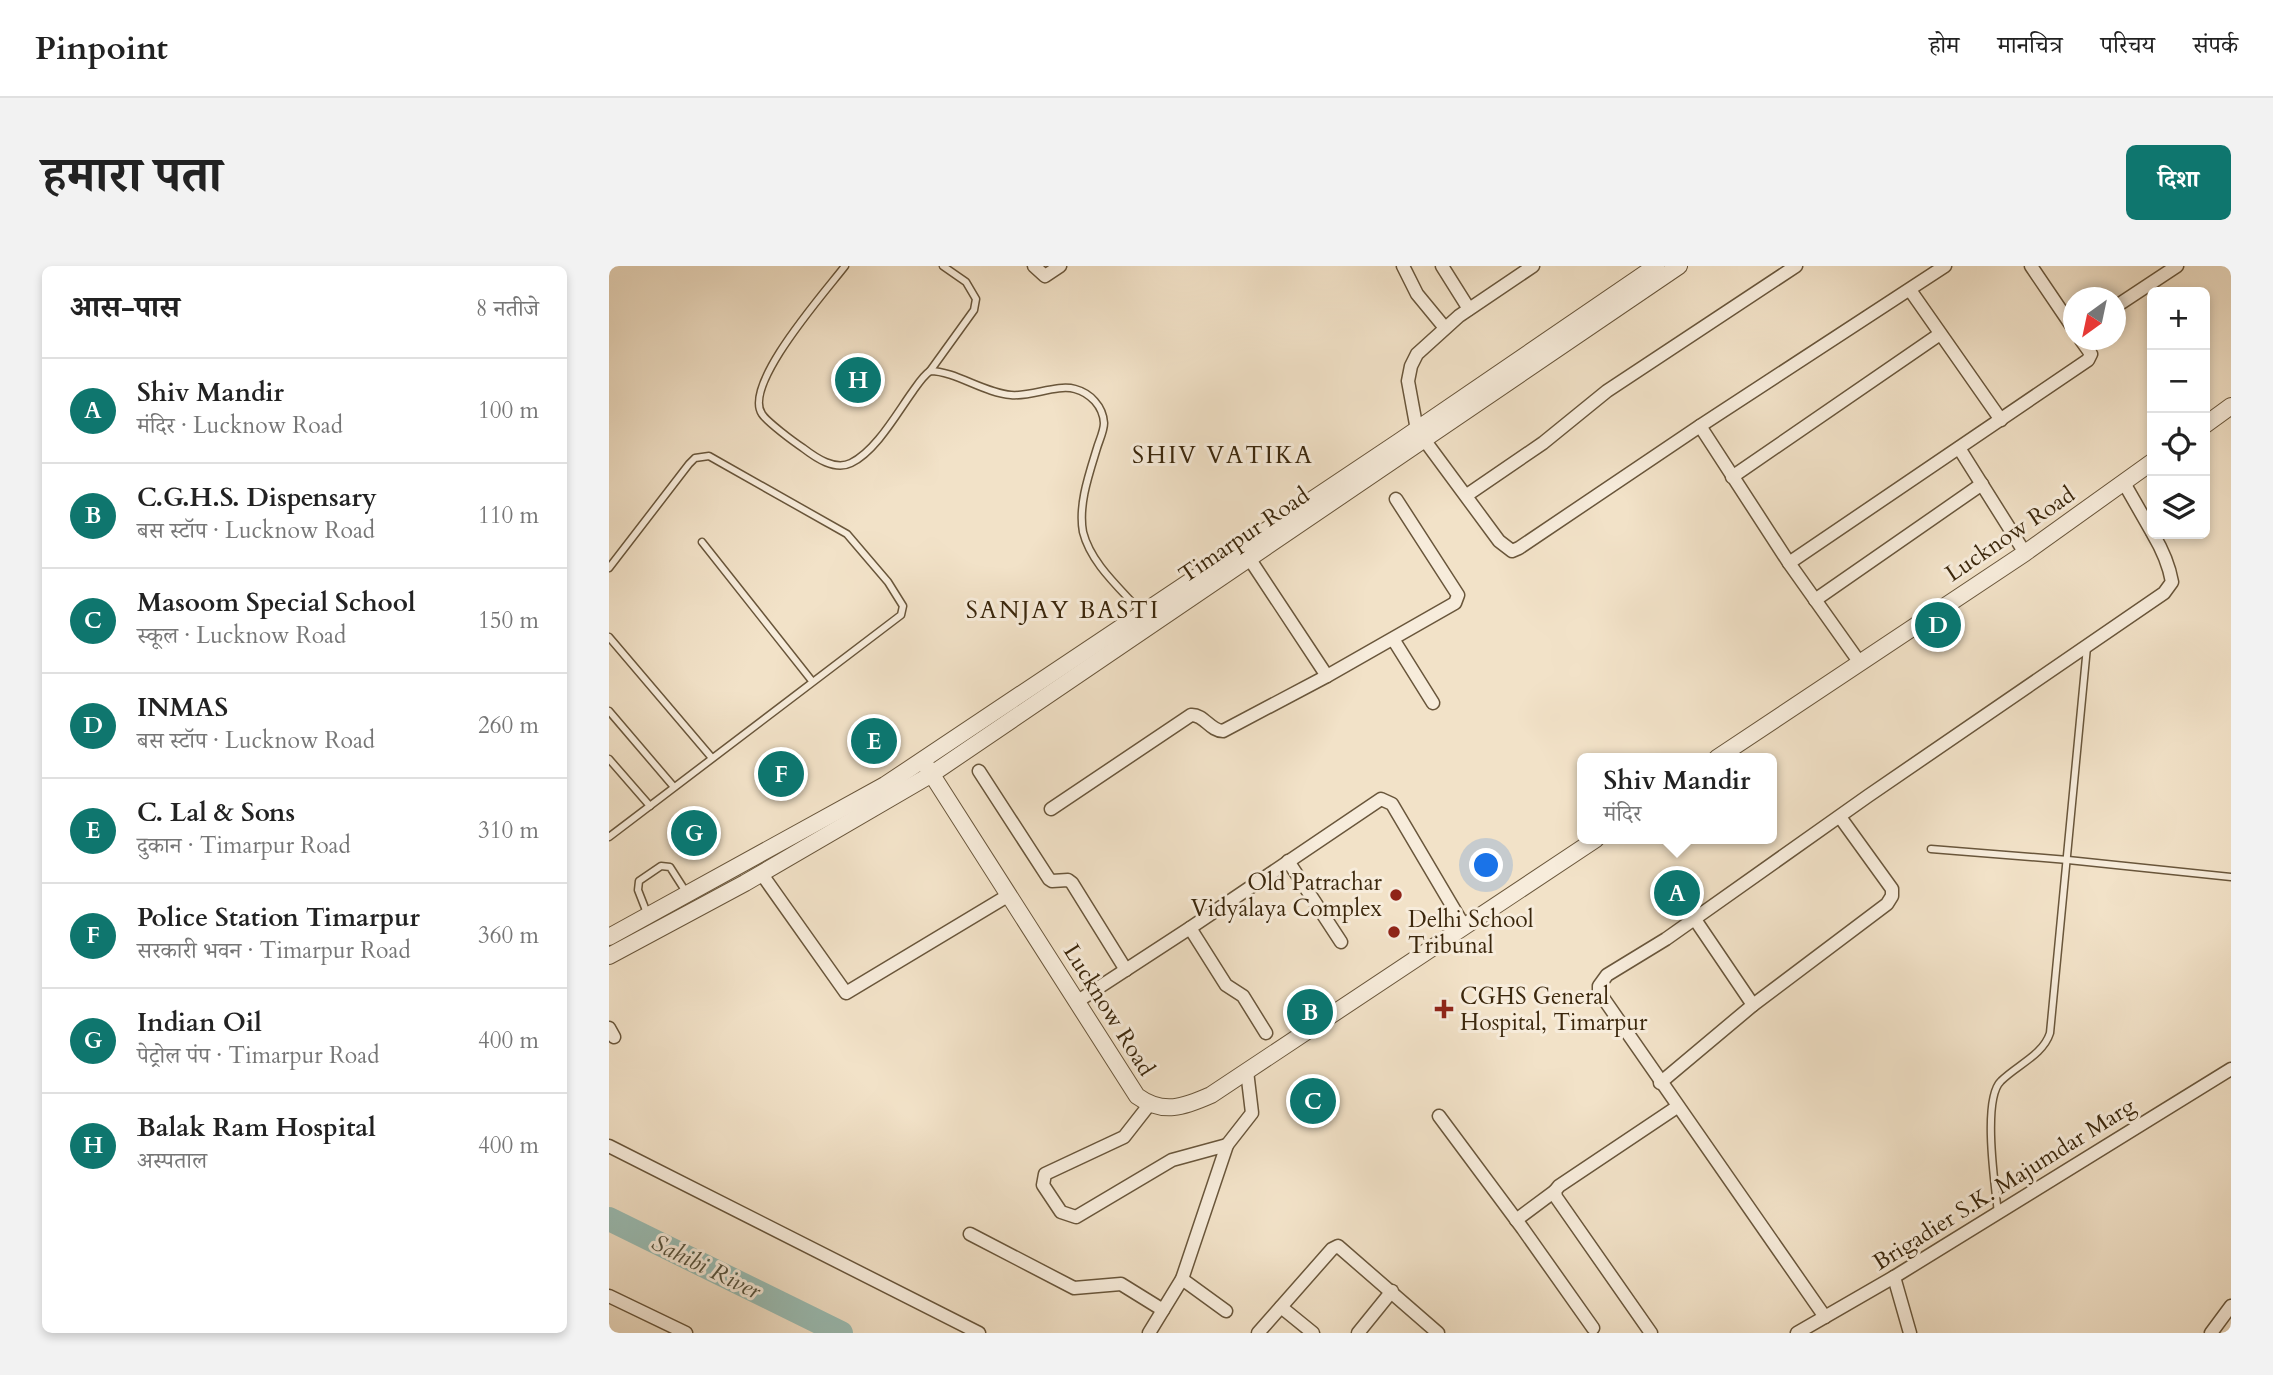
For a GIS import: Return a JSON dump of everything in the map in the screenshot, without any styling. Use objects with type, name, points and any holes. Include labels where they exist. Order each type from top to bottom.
[{"type":"street","points":[[1034,266],[1045,276],[1060,266]]},
{"type":"street","points":[[1403,266],[1417,294],[1445,328]]},
{"type":"street","points":[[1442,266],[1469,309]]},
{"type":"street","points":[[1533,266],[1445,328],[1417,354],[1408,381],[1420,435],[1499,541],[1512,551],[1945,266]]},
{"type":"street","name":"Timarpur Road","points":[[609,937],[872,793],[1249,558],[1656,266]]},
{"type":"street","name":"Timarpur Road","points":[[609,956],[761,873],[932,774],[1146,620],[1420,435],[1679,266]]},
{"type":"street","points":[[1467,495],[1551,437],[1607,391],[1796,266]]},
{"type":"street","points":[[2031,266],[2063,312]]},
{"type":"street","points":[[2126,300],[2177,266]]},
{"type":"street","points":[[1910,290],[2001,420]]},
{"type":"street","points":[[1732,477],[1940,334]]},
{"type":"street","points":[[1789,563],[2088,360],[2091,355],[2088,350]]},
{"type":"street","points":[[2210,421],[2231,406]]},
{"type":"street","points":[[1700,426],[1789,563],[1860,663]]},
{"type":"street","points":[[1958,449],[2025,553]]},
{"type":"street","name":"Lucknow Road","points":[[1725,753],[2025,553],[2147,466]]},
{"type":"street","points":[[2123,483],[2147,523]]},
{"type":"street","points":[[1815,600],[1982,484]]},
{"type":"street","points":[[1051,809],[1191,715],[1199,715],[1216,730],[1223,731],[1393,639],[1458,599],[1458,595],[1396,499]]},
{"type":"street","points":[[1825,1317],[1660,1083],[1599,992],[1598,986],[1607,975],[1694,918],[2164,593],[2172,582],[2156,539]]},
{"type":"street","points":[[1249,558],[1327,676]]},
{"type":"street","points":[[1393,639],[1433,703]]},
{"type":"street","name":"Lucknow Road","points":[[922,761],[1137,1096],[1149,1105],[1162,1108],[1195,1102],[1211,1095],[1588,844]]},
{"type":"street","points":[[979,771],[1049,879],[1068,880],[1072,883],[1126,970]]},
{"type":"street","points":[[1078,1001],[1381,799],[1392,804],[1464,926]]},
{"type":"street","points":[[1660,1083],[1753,1005],[1887,904],[1892,896],[1892,889],[1840,817]]},
{"type":"street","points":[[1288,861],[1341,943]]},
{"type":"street","points":[[761,873],[846,993],[1009,895]]},
{"type":"street","points":[[1694,918],[1753,1005]]},
{"type":"street","points":[[1190,928],[1226,985],[1243,996],[1266,1033]]},
{"type":"street","name":"Brigadier S.K. Majumdar Marg","points":[[1797,1333],[1894,1277],[2231,1069]]},
{"type":"street","points":[[1149,1333],[1182,1279],[1227,1145],[1252,1113],[1247,1071]]},
{"type":"street","points":[[1149,1105],[1124,1137],[1045,1174],[1043,1185],[1061,1212],[1076,1217],[1172,1160],[1227,1145]]},
{"type":"street","points":[[1516,1220],[1559,1186],[1677,1107]]},
{"type":"street","points":[[1439,1116],[1593,1328]]},
{"type":"street","points":[[609,1146],[979,1333]]},
{"type":"street","points":[[1555,1191],[1556,1197],[1651,1333]]},
{"type":"street","points":[[970,1234],[1074,1288],[1121,1284],[1163,1310]]},
{"type":"street","points":[[1258,1333],[1332,1249],[1338,1246],[1438,1333]]},
{"type":"street","points":[[1894,1277],[1910,1333]]},
{"type":"street","points":[[1182,1279],[1226,1311]]},
{"type":"street","points":[[1359,1333],[1392,1291]]},
{"type":"street","points":[[609,1296],[685,1333]]},
{"type":"street","points":[[2211,1333],[2231,1306]]},
{"type":"street","points":[[1281,1307],[1313,1333]]},
{"type":"lane","points":[[845,266],[775,358],[761,385],[758,402],[762,414],[803,449],[833,466],[853,462],[871,447],[974,310],[976,299],[971,287],[943,266]]},
{"type":"lane","points":[[930,371],[1012,396],[1072,388],[1096,401],[1104,425],[1089,474],[1081,516],[1084,534],[1094,558],[1146,620]]},
{"type":"lane","points":[[609,568],[695,458],[709,456],[793,501],[847,534],[888,582],[903,606],[901,615],[609,837]]},
{"type":"lane","points":[[702,542],[812,681]]},
{"type":"lane","points":[[609,636],[712,758]]},
{"type":"lane","points":[[1998,1213],[1990,1139],[1995,1090],[2000,1081],[2048,1041],[2068,860],[2087,645]]},
{"type":"lane","points":[[609,711],[674,788]]},
{"type":"lane","points":[[609,759],[650,806]]},
{"type":"lane","points":[[1931,849],[2231,877]]},
{"type":"lane","points":[[648,915],[638,890],[639,881],[661,866],[670,867],[674,871],[687,893]]},
{"type":"waterway","name":"Sahibi River","points":[[609,1219],[841,1333]]},
{"type":"place","name":"Balak Ram Hospital","points":[[858,380]]},
{"type":"place","name":"INMAS","points":[[1938,625]]},
{"type":"place","name":"C. Lal & Sons","points":[[874,741]]},
{"type":"place","name":"Police Station Timarpur","points":[[781,774]]},
{"type":"place","name":"Indian Oil","points":[[694,833]]},
{"type":"place","name":"Shiv Mandir","points":[[1677,893]]},
{"type":"place","name":"Old Patrachar Vidyalaya Complex","points":[[1396,895]]},
{"type":"place","name":"Delhi School Tribunal","points":[[1394,932]]},
{"type":"place","name":"CGHS General Hospital, Timarpur","points":[[1444,1009]]},
{"type":"place","name":"C.G.H.S. Dispensary","points":[[1310,1012]]},
{"type":"place","name":"Masoom Special School","points":[[1313,1101]]},
{"type":"district","name":"SHIV VATIKA","points":[[1223,455]]},
{"type":"district","name":"SANJAY BASTI","points":[[1063,610]]}]
